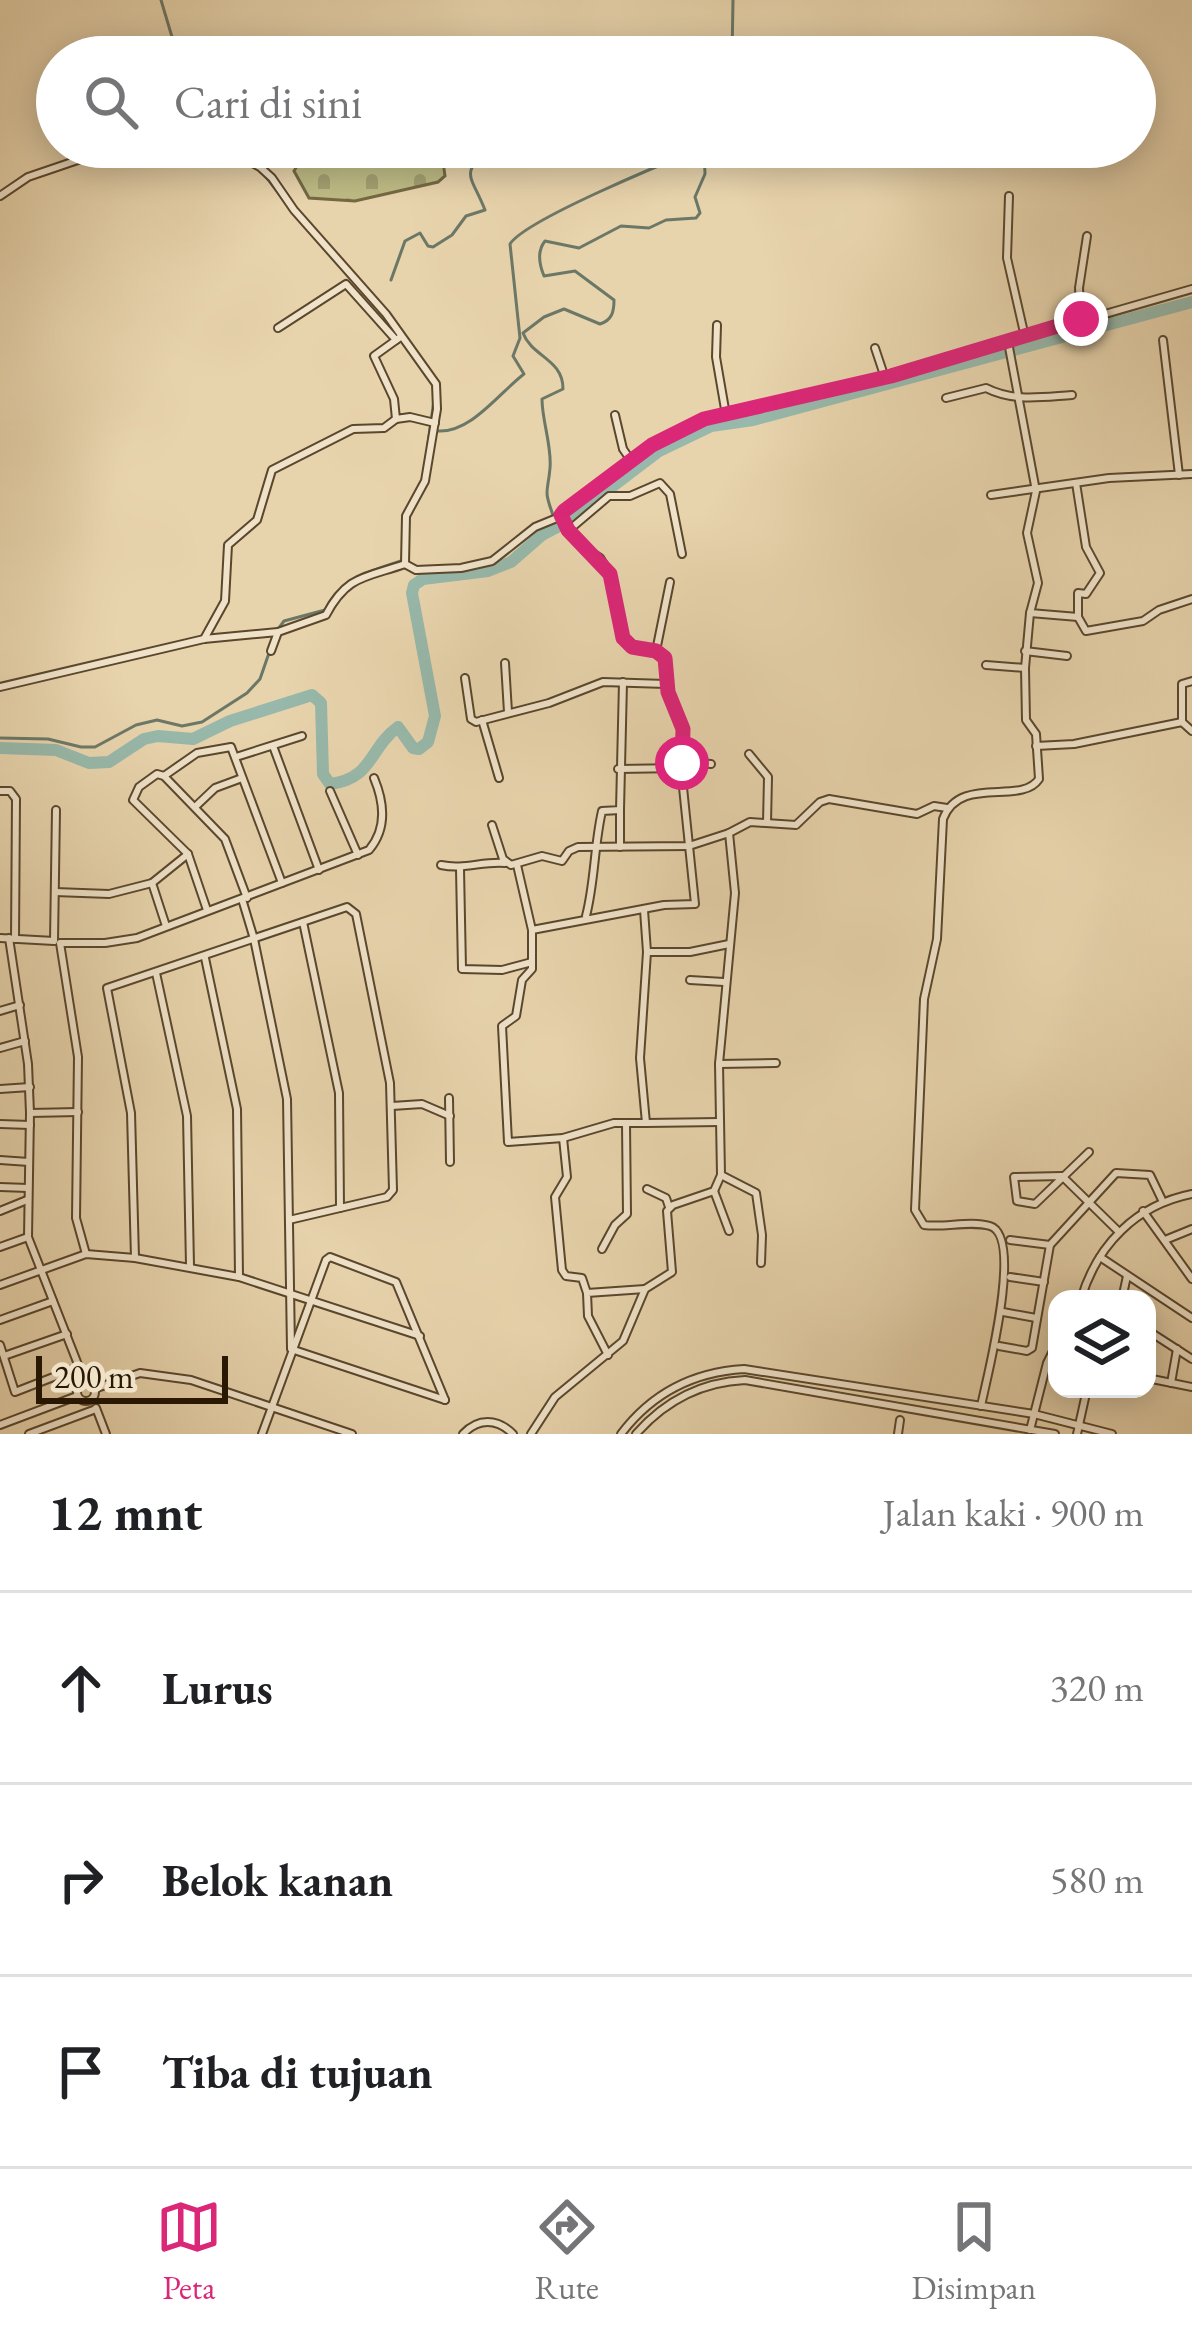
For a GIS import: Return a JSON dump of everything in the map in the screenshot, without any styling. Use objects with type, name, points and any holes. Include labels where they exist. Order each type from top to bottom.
[{"type":"street","points":[[0,196],[28,178],[56,168]]},
{"type":"street","points":[[262,168],[436,384],[425,481],[406,516],[406,564]]},
{"type":"street","points":[[1010,196],[1007,258],[1024,337]]},
{"type":"street","points":[[1081,319],[1079,289],[1087,236]]},
{"type":"street","points":[[278,328],[346,284],[399,338]]},
{"type":"street","points":[[406,564],[416,570],[492,561],[658,442],[704,419],[1009,345],[1081,319],[1192,289]]},
{"type":"street","points":[[717,325],[726,415]]},
{"type":"street","points":[[396,419],[394,399],[374,356],[399,338]]},
{"type":"street","points":[[1162,340],[1179,475]]},
{"type":"street","points":[[442,865],[460,869],[481,862],[518,865],[542,856],[562,861],[572,849],[593,847],[689,846],[743,824],[796,825],[820,802],[830,799],[917,814],[934,806],[947,808],[980,792],[1034,787],[1039,779],[1036,734],[1026,720],[1025,651],[1038,583],[1027,526],[1036,491],[1009,345]]},
{"type":"street","points":[[875,348],[885,378]]},
{"type":"street","points":[[946,398],[986,388],[1019,399],[1072,394]]},
{"type":"street","points":[[204,639],[225,601],[227,545],[257,520],[272,470],[353,429],[384,428],[410,416],[432,423]]},
{"type":"street","points":[[615,416],[623,449],[632,462]]},
{"type":"street","points":[[991,495],[1192,474]]},
{"type":"street","points":[[1076,483],[1086,547],[1100,573],[1086,594],[1078,593],[1078,617],[1090,631],[1143,621],[1167,606],[1192,599]]},
{"type":"street","points":[[568,530],[614,494],[630,496],[665,484],[682,554]]},
{"type":"street","points":[[532,930],[697,903],[681,765],[683,729],[666,684],[665,658],[656,651],[632,647],[623,638],[610,574],[568,530],[561,515]]},
{"type":"street","points":[[0,687],[204,639],[276,632],[326,616],[335,596],[351,583],[406,564]]},
{"type":"street","points":[[656,651],[670,582]]},
{"type":"street","points":[[1030,613],[1078,617]]},
{"type":"street","points":[[271,651],[276,632]]},
{"type":"street","points":[[1025,651],[1066,656]]},
{"type":"street","points":[[505,663],[508,712]]},
{"type":"street","points":[[986,665],[1025,668]]},
{"type":"street","points":[[465,678],[471,718],[482,720],[549,703],[592,685],[666,684]]},
{"type":"street","points":[[1192,681],[1182,687],[1182,722],[1192,731]]},
{"type":"street","points":[[620,847],[623,682]]},
{"type":"street","points":[[482,720],[500,778]]},
{"type":"street","points":[[1036,746],[1074,744],[1182,722]]},
{"type":"street","points":[[236,758],[302,736]]},
{"type":"street","points":[[207,910],[188,854],[133,800],[133,794],[153,776],[164,776],[208,749],[228,745],[236,758],[282,883]]},
{"type":"street","points":[[273,746],[319,870]]},
{"type":"street","points":[[749,754],[768,777],[767,823]]},
{"type":"street","points":[[618,769],[711,764]]},
{"type":"street","points":[[164,776],[225,839],[254,939],[286,1099],[291,1348]]},
{"type":"street","points":[[195,806],[215,788],[244,778]]},
{"type":"street","points":[[8,938],[118,942],[358,855],[375,845],[379,835],[383,811],[374,778]]},
{"type":"street","points":[[0,790],[10,790],[16,799],[8,938],[30,1087],[28,1237],[85,1383],[94,1389]]},
{"type":"street","points":[[330,791],[358,855]]},
{"type":"street","points":[[947,808],[937,939],[924,999],[915,1210],[924,1225],[986,1225],[997,1229],[1003,1239],[1007,1264],[981,1406]]},
{"type":"street","points":[[56,810],[57,942],[78,1057],[76,1218],[86,1254]]},
{"type":"street","points":[[586,918],[602,810],[620,810]]},
{"type":"street","points":[[492,825],[505,863]]},
{"type":"street","points":[[729,833],[735,893],[719,1064],[721,1175],[714,1191],[729,1231]]},
{"type":"street","points":[[55,892],[109,895],[152,883],[188,854]]},
{"type":"street","points":[[518,865],[532,930],[532,969],[523,980],[516,1016],[502,1026],[508,1142],[562,1138],[626,1123],[720,1122]]},
{"type":"street","points":[[460,869],[462,969],[502,970],[532,962]]},
{"type":"street","points":[[152,883],[166,926]]},
{"type":"street","points":[[135,1258],[131,1113],[107,993],[112,984],[205,958],[346,907],[356,914],[392,1106],[391,1194],[289,1220]]},
{"type":"street","points":[[644,910],[647,952],[640,1058],[646,1123]]},
{"type":"street","points":[[303,922],[339,1093],[340,1208]]},
{"type":"street","points":[[647,952],[690,952],[729,944]]},
{"type":"street","points":[[205,958],[237,1109],[239,1277]]},
{"type":"street","points":[[0,974],[14,970]]},
{"type":"street","points":[[156,973],[188,1116],[190,1268]]},
{"type":"street","points":[[690,980],[724,982]]},
{"type":"street","points":[[0,1010],[20,1004]]},
{"type":"street","points":[[0,1048],[26,1042]]},
{"type":"street","points":[[719,1064],[776,1063]]},
{"type":"street","points":[[0,1089],[30,1087]]},
{"type":"street","points":[[449,1099],[449,1162]]},
{"type":"street","points":[[392,1106],[422,1104],[449,1116]]},
{"type":"street","points":[[30,1113],[79,1112]]},
{"type":"street","points":[[602,1249],[627,1214],[626,1123]]},
{"type":"street","points":[[0,1124],[30,1125]]},
{"type":"street","points":[[562,1138],[567,1177],[555,1197],[562,1270],[566,1276],[582,1278],[586,1313],[608,1355]]},
{"type":"street","points":[[1089,1151],[1062,1176],[1035,1204],[1018,1203],[1014,1177],[1062,1176],[1119,1232]]},
{"type":"street","points":[[0,1160],[29,1162]]},
{"type":"street","points":[[999,1346],[1030,1350],[1050,1245],[1087,1201],[1122,1171],[1150,1174],[1162,1202]]},
{"type":"street","points":[[721,1175],[756,1193],[761,1263]]},
{"type":"street","points":[[0,1187],[28,1187]]},
{"type":"street","points":[[647,1189],[666,1198],[669,1208]]},
{"type":"street","points":[[587,1293],[646,1289],[672,1272],[665,1215],[669,1208],[714,1191]]},
{"type":"street","points":[[1085,1290],[1099,1257],[1143,1210],[1192,1194]]},
{"type":"street","points":[[0,1211],[27,1200]]},
{"type":"street","points":[[1143,1210],[1187,1264],[1192,1279]]},
{"type":"street","points":[[1165,1240],[1192,1229]]},
{"type":"street","points":[[0,1246],[28,1237]]},
{"type":"street","points":[[1010,1240],[1050,1245]]},
{"type":"street","points":[[0,1285],[86,1254],[135,1258],[239,1277],[420,1336]]},
{"type":"street","points":[[262,1434],[291,1348],[330,1257],[396,1282],[445,1400],[291,1348]]},
{"type":"street","points":[[1099,1257],[1192,1318]]},
{"type":"street","points":[[1123,1290],[1127,1276]]},
{"type":"street","points":[[1010,1277],[1044,1282]]},
{"type":"street","points":[[531,1434],[555,1397],[627,1335],[646,1289]]},
{"type":"street","points":[[0,1321],[53,1301]]},
{"type":"street","points":[[1004,1312],[1036,1318]]},
{"type":"street","points":[[4,1356],[67,1334]]},
{"type":"street","points":[[1156,1337],[1192,1359]]},
{"type":"street","points":[[0,1345],[14,1392],[79,1367]]},
{"type":"street","points":[[1171,1383],[1177,1349]]},
{"type":"street","points":[[1030,1430],[1048,1361]]},
{"type":"street","points":[[621,1434],[656,1398],[687,1380],[744,1369],[1034,1414],[1078,1430],[1112,1434]]},
{"type":"street","points":[[94,1389],[140,1373],[214,1384],[352,1434]]},
{"type":"street","points":[[1156,1380],[1192,1387]]},
{"type":"street","points":[[636,1434],[664,1407],[690,1392],[745,1381],[1054,1434]]},
{"type":"street","points":[[77,1396],[78,1387],[85,1383]]},
{"type":"street","points":[[94,1389],[92,1400],[106,1434]]},
{"type":"street","points":[[881,1403],[884,1390]]},
{"type":"street","points":[[77,1396],[92,1400]]},
{"type":"street","points":[[0,1425],[77,1396]]},
{"type":"street","points":[[1078,1430],[1085,1398]]},
{"type":"street","points":[[29,1434],[96,1408]]},
{"type":"street","points":[[898,1434],[900,1420]]},
{"type":"street","points":[[463,1434],[470,1426],[488,1421],[502,1424],[513,1434]]},
{"type":"green space","points":[[444,168],[445,176],[438,182],[355,201],[309,198],[294,171]]},
{"type":"waterway","points":[[161,0],[172,36]]},
{"type":"waterway","points":[[732,36],[733,0]]},
{"type":"waterway","points":[[391,280],[405,241],[420,233],[433,247],[452,235],[466,216],[485,210],[470,175],[472,168]]},
{"type":"waterway","points":[[438,431],[473,419],[524,374],[513,356],[520,338],[510,244],[541,221],[654,168]]},
{"type":"waterway","points":[[553,515],[547,495],[550,460],[542,399],[563,389],[562,379],[523,333],[564,309],[600,324],[612,315],[614,300],[575,271],[544,276],[541,249],[545,241],[579,248],[621,226],[649,228],[666,220],[696,218],[700,213],[695,197],[705,168]]},
{"type":"waterway","points":[[263,173],[283,199]]},
{"type":"waterway","points":[[0,748],[56,750],[89,763],[109,762],[144,739],[193,739],[230,721],[312,695],[321,703],[323,774],[330,784],[344,781],[363,769],[398,727],[413,748],[428,742],[435,716],[412,593],[423,579],[488,571],[511,562],[659,451],[711,426],[753,420],[1192,302]]},
{"type":"waterway","points":[[428,444],[434,400]]},
{"type":"waterway","points":[[405,511],[418,488]]},
{"type":"waterway","points":[[276,632],[284,621],[325,610],[339,590],[357,578],[401,561]]},
{"type":"waterway","points":[[0,738],[95,747],[136,725],[157,720],[182,726],[202,722],[247,693],[260,679],[269,653]]},
{"type":"route","points":[[682,763],[683,729],[668,692],[665,658],[656,651],[632,647],[623,638],[610,574],[568,530],[561,515],[564,511],[652,445],[704,419],[972,355],[1081,319]]}]
